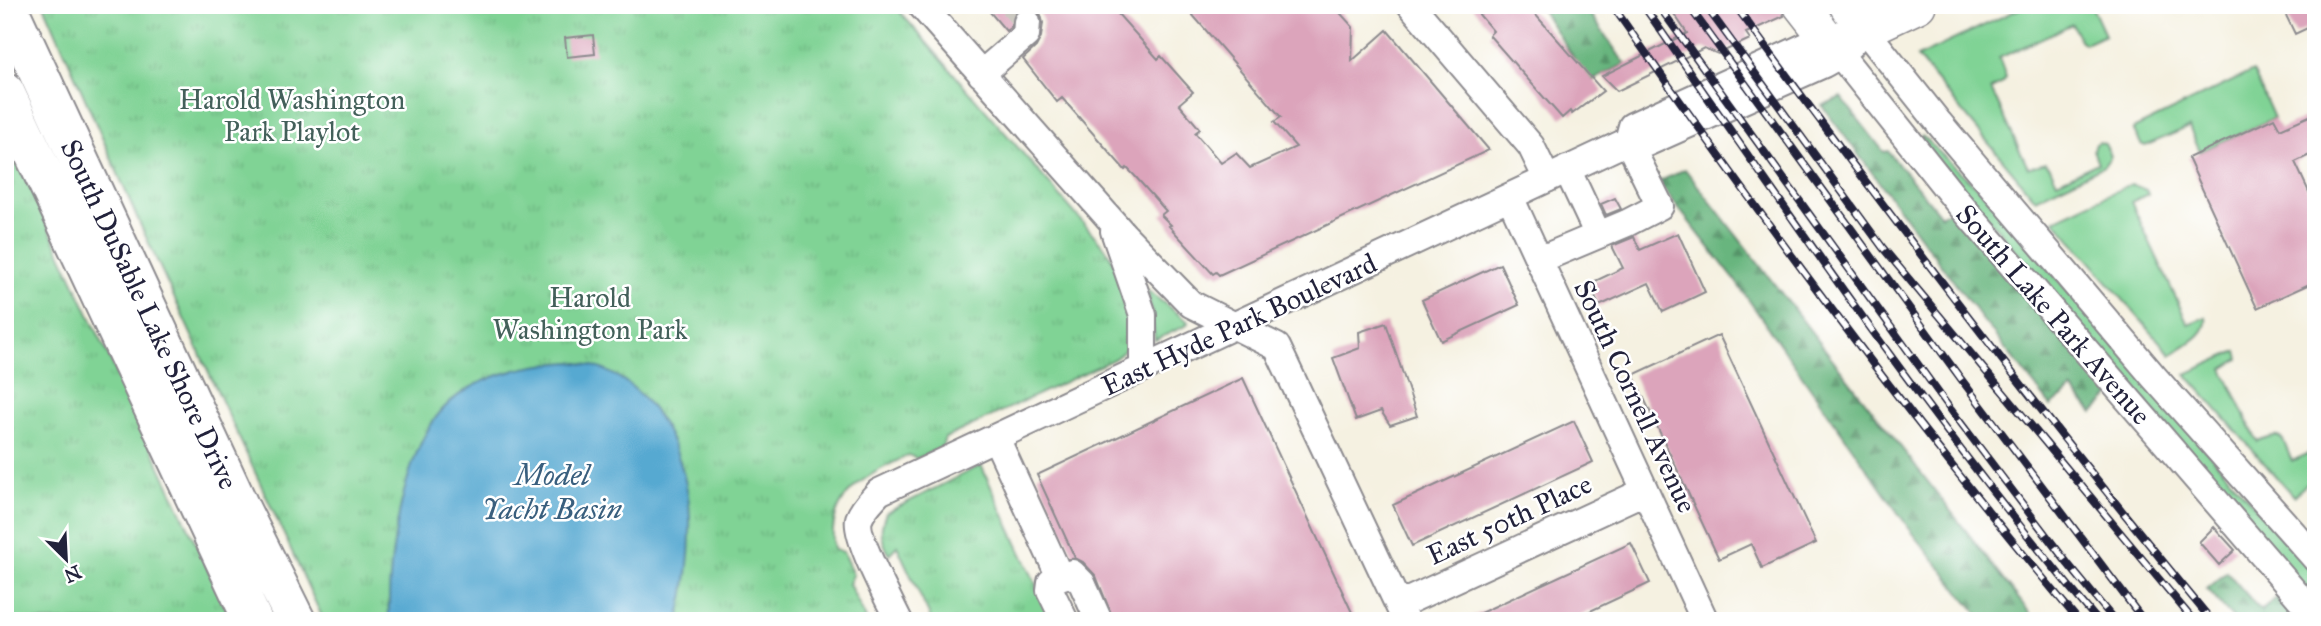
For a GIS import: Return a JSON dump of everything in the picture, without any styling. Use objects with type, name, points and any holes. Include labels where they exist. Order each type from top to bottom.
[{"type":"highway","name":"South DuSable Lake Shore Drive","points":[[7,5],[296,621]]},
{"type":"highway","points":[[33,5],[257,498],[270,568]]},
{"type":"highway","name":"South DuSable Lake Shore Drive","points":[[5,92],[253,621]]},
{"type":"main road","name":"South Lake Park Avenue","points":[[1801,5],[1833,46]]},
{"type":"main road","name":"East Hyde Park Boulevard","points":[[1856,18],[1918,5]]},
{"type":"street","points":[[921,5],[1111,221],[1191,304],[1277,347],[1403,613]]},
{"type":"street","points":[[1411,5],[1557,174],[1598,236]]},
{"type":"street","name":"East Hyde Park Boulevard","points":[[899,621],[864,547],[859,527],[859,519],[867,504],[879,492],[1628,141],[1632,126],[1833,46],[1856,18]]},
{"type":"street","name":"South Lake Park Avenue","points":[[1856,18],[1939,123],[2154,377],[2316,559]]},
{"type":"street","points":[[981,74],[1026,35],[1027,22]]},
{"type":"street","name":"South Lake Park Avenue","points":[[1833,46],[1956,200],[2060,323],[2316,617]]},
{"type":"street","points":[[1539,260],[1598,236],[1660,206],[1628,141]]},
{"type":"street","name":"South Cornell Avenue","points":[[1510,197],[1705,621]]},
{"type":"street","points":[[1111,221],[1143,315],[1143,368]]},
{"type":"street","points":[[996,438],[1060,577]]},
{"type":"street","name":"East 50th Place","points":[[1403,613],[1645,491]]},
{"type":"street","points":[[1065,621],[1050,590],[1051,582],[1072,573],[1082,583],[1098,621]]},
{"type":"green space","name":"Harold Washington Park","points":[[44,5],[894,5],[1106,249],[1122,280],[1131,306],[1134,330],[1132,339],[1114,359],[945,438],[942,447],[916,459],[909,455],[878,471],[852,489],[836,514],[834,550],[843,552],[853,575],[849,584],[867,621],[324,621],[140,224]]},
{"type":"green space","points":[[1538,5],[1584,5],[1625,64],[1590,82]]},
{"type":"green space","points":[[2027,5],[2095,5],[2092,7],[2105,35],[2085,44],[2072,24],[1999,58],[2006,78],[2003,83],[1991,89],[2028,168],[2045,163],[2057,182],[2098,163],[2093,150],[2099,142],[2105,144],[2111,156],[2104,166],[2035,199],[1917,57]]},
{"type":"green space","points":[[2253,71],[2274,118],[2200,152],[2189,127],[2145,146],[2141,144],[2133,129]]},
{"type":"green space","points":[[1841,97],[1884,152],[1888,151],[1941,216],[1949,210],[2111,395],[2093,413],[2072,389],[2051,406],[1981,318],[1822,106]]},
{"type":"green space","points":[[5,134],[232,621],[5,621]]},
{"type":"green space","points":[[1922,136],[1983,193],[2316,577],[2316,600],[1919,138]]},
{"type":"green space","points":[[1685,169],[2036,621],[1983,621],[1908,527],[1734,279],[1658,182]]},
{"type":"green space","points":[[2131,184],[2146,190],[2148,194],[2131,202],[2188,324],[2206,317],[2204,329],[2200,334],[2171,355],[2054,220]]},
{"type":"green space","points":[[1148,291],[1186,320],[1187,325],[1155,340]]},
{"type":"green space","points":[[2237,351],[2239,359],[2223,369],[2257,441],[2278,436],[2292,461],[2316,450],[2316,476],[2293,496],[2186,374]]},
{"type":"green space","points":[[981,465],[1053,621],[932,621],[897,546],[889,554],[886,549],[882,529],[886,513]]},
{"type":"green space","points":[[2227,572],[2261,611],[2280,595],[2304,621],[2235,621],[2207,589]]},
{"type":"water","name":"Model Yacht Basin","points":[[570,362],[596,367],[636,390],[652,408],[676,450],[688,496],[690,519],[687,570],[678,621],[389,621],[391,570],[400,510],[407,481],[428,429],[455,398],[484,381],[535,366]]},
{"type":"building","points":[[984,5],[1110,5],[1158,59],[1161,56],[1193,92],[1179,104],[1200,129],[1195,133],[1221,163],[1236,153],[1250,168],[1296,147],[1274,122],[1281,117],[1184,5],[1333,5],[1353,27],[1352,61],[1387,30],[1489,150],[1219,275],[1216,272],[1213,274],[1169,226],[1171,225],[1161,215],[1166,211],[1127,168],[1125,170],[1062,98],[1057,102],[1023,59],[1036,47],[1041,37],[1041,15],[1029,6],[1021,8],[1014,14],[1011,27],[1006,31]]},
{"type":"building","points":[[1471,5],[1527,5],[1603,91],[1572,114],[1570,111],[1562,118],[1489,35],[1493,31]]},
{"type":"building","points":[[1668,5],[1726,5],[1731,13],[1748,5],[1781,5],[1784,16],[1746,33],[1750,39],[1718,54],[1704,48],[1617,91],[1602,76],[1687,33]]},
{"type":"building","points":[[2281,5],[2316,5],[2316,24],[2295,34]]},
{"type":"building","points":[[593,35],[595,54],[567,57],[565,38]]},
{"type":"building","points":[[2316,113],[2316,152],[2295,162],[2316,207],[2316,281],[2257,308],[2188,158],[2274,118],[2280,129]]},
{"type":"building","points":[[1615,198],[1621,209],[1606,215],[1601,204]]},
{"type":"building","points":[[1678,233],[1705,292],[1663,312],[1649,283],[1599,306],[1589,284],[1623,268],[1612,246],[1634,237],[1640,250]]},
{"type":"building","points":[[1500,264],[1519,305],[1441,341],[1422,300]]},
{"type":"building","points":[[1386,323],[1417,416],[1390,425],[1381,411],[1356,420],[1333,358],[1360,348],[1359,332]]},
{"type":"building","points":[[1719,335],[1816,543],[1762,568],[1751,544],[1719,559],[1633,375]]},
{"type":"building","points":[[1243,378],[1356,621],[1114,621],[1096,576],[1083,562],[1075,558],[1037,475]]},
{"type":"building","points":[[1574,421],[1593,462],[1412,546],[1393,505]]},
{"type":"building","points":[[2214,527],[2235,550],[2219,565],[2199,542]]},
{"type":"building","points":[[1631,543],[1650,583],[1569,621],[1463,621]]},
{"type":"tunnel","points":[[1012,5],[1027,22]]},
{"type":"railway","points":[[1612,5],[1838,318],[1956,471],[2079,621]]},
{"type":"railway","points":[[1643,5],[1920,396],[2098,621]]},
{"type":"railway","points":[[1658,5],[1951,410],[2068,564],[2115,621]]},
{"type":"railway","points":[[1688,5],[1961,379],[2144,621]]},
{"type":"railway","points":[[1705,5],[1883,248],[2194,621]]},
{"type":"railway","points":[[1735,5],[1969,317],[2212,621]]},
{"type":"park label","name":"Harold Washington Park Playlot","points":[[292,115]]}]
